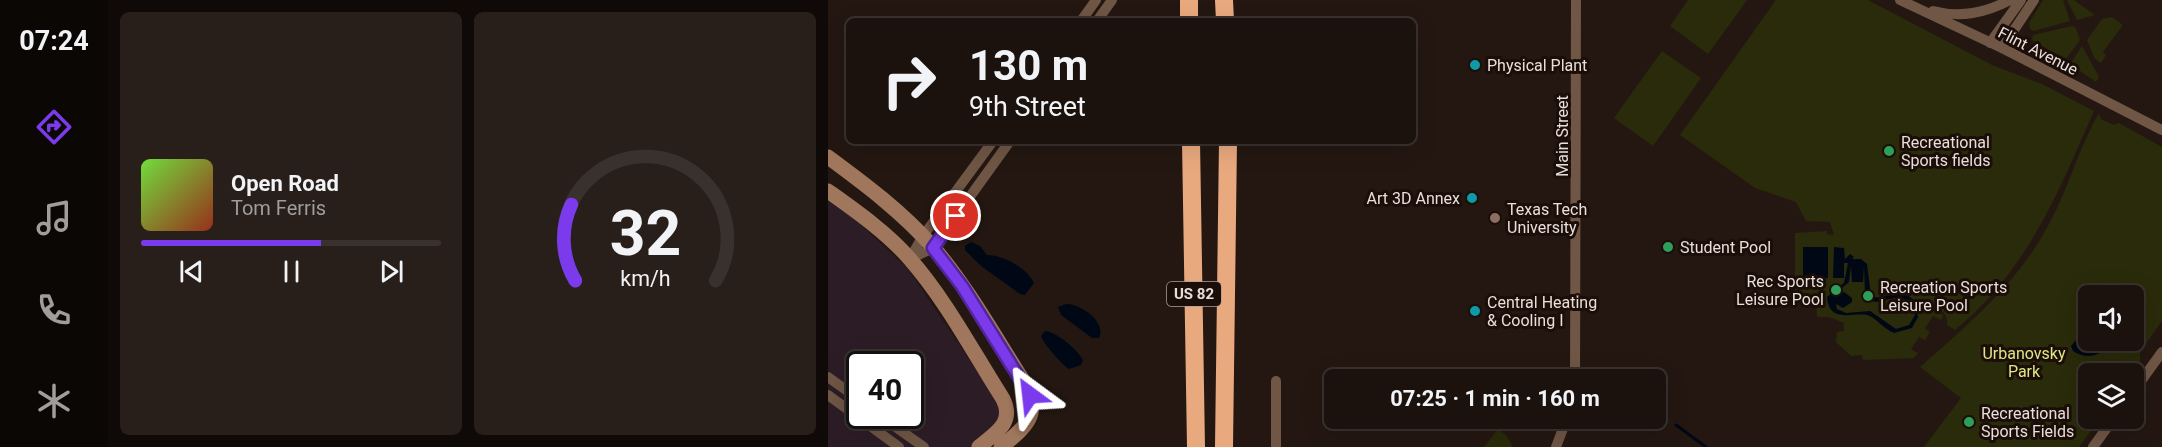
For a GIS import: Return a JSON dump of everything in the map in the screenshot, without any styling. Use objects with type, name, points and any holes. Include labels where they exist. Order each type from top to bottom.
[{"type":"highway","points":[[1189,0],[1189,18]]},
{"type":"highway","points":[[1224,0],[1225,18]]},
{"type":"highway","name":"US 82","points":[[1191,144],[1196,447]]},
{"type":"highway","name":"US 82","points":[[1224,447],[1228,144]]},
{"type":"street","points":[[1083,18],[1096,0],[1109,4],[1099,18]]},
{"type":"street","name":"Main Street","points":[[1575,369],[1576,0]]},
{"type":"street","points":[[1905,2],[1937,12],[1970,15],[2010,0]]},
{"type":"street","points":[[1990,43],[2021,0]]},
{"type":"street","points":[[2002,48],[2034,0]]},
{"type":"street","name":"Flint Avenue","points":[[1905,2],[2002,48],[2162,130]]},
{"type":"street","points":[[928,242],[991,144]]},
{"type":"street","points":[[909,259],[928,242],[1008,144]]},
{"type":"street","points":[[828,157],[890,204],[928,242],[962,286],[1028,390],[1032,406],[1028,422],[1023,430],[1001,447]]},
{"type":"street","points":[[828,191],[871,223],[909,259],[937,296],[1003,399],[1007,418],[1002,427],[979,447]]},
{"type":"street","points":[[2144,377],[2162,352]]},
{"type":"street","points":[[828,377],[846,390]]},
{"type":"street","points":[[1276,381],[1276,447]]},
{"type":"street","points":[[828,395],[899,447]]},
{"type":"street","points":[[898,429],[924,447]]},
{"type":"street","points":[[1556,447],[1563,429]]},
{"type":"street","points":[[2093,447],[2106,429]]},
{"type":"shaded area","points":[[828,200],[858,222],[908,269],[996,399],[1002,413],[1000,421],[971,447],[828,447]]},
{"type":"shaded area","points":[[971,242],[980,246],[987,255],[1007,260],[1026,272],[1034,283],[1025,295],[1020,294],[981,266],[965,250],[965,246]]},
{"type":"shaded area","points":[[1803,247],[1828,247],[1828,278],[1803,278]]},
{"type":"shaded area","name":"Rec Sports Leisure Pool","points":[[1834,247],[1844,248],[1845,259],[1850,254],[1854,257],[1852,259],[1861,259],[1867,264],[1871,296],[1881,297],[1896,293],[1907,295],[1914,300],[1918,317],[1912,328],[1894,333],[1870,316],[1838,314],[1829,306],[1827,297],[1844,283],[1848,263],[1844,263],[1844,278],[1833,278]],"holes":[[[1851,266],[1852,282],[1863,282],[1864,266],[1865,293],[1871,301],[1900,298],[1910,302],[1915,315],[1909,325],[1896,329],[1870,311],[1846,313],[1837,309],[1836,304],[1843,308],[1852,302],[1852,298],[1844,292],[1835,294],[1849,282]]]},
{"type":"shaded area","points":[[1066,304],[1079,307],[1096,320],[1100,332],[1099,338],[1092,338],[1061,315],[1058,307]]},
{"type":"shaded area","points":[[1045,331],[1061,338],[1072,347],[1083,360],[1081,365],[1069,369],[1063,364],[1042,339],[1041,336]]},
{"type":"shaded area","points":[[2078,338],[2078,351],[2103,351],[2095,355],[2084,356],[2073,351],[2071,346]]},
{"type":"green space","points":[[1688,0],[1747,0],[1708,54],[1670,26]]},
{"type":"green space","name":"Recreational Sports fields","points":[[1776,0],[1868,0],[1992,65],[2042,84],[2094,111],[2053,201],[2021,256],[1980,307],[1955,330],[1947,325],[1944,314],[1935,306],[1943,316],[1941,320],[1933,316],[1925,328],[1930,332],[1925,340],[1919,337],[1911,349],[1918,353],[1914,358],[1863,360],[1862,355],[1851,356],[1836,342],[1837,332],[1844,331],[1844,323],[1829,317],[1817,317],[1816,295],[1795,295],[1795,233],[1827,231],[1827,234],[1834,235],[1830,222],[1806,221],[1796,202],[1755,188],[1680,135]]},
{"type":"green space","points":[[2043,0],[2063,0],[2070,21],[2034,31],[2030,29],[2029,23]]},
{"type":"green space","points":[[2067,0],[2074,0],[2095,15],[2077,20]]},
{"type":"green space","points":[[2112,17],[2123,25],[2103,52],[2106,55],[2101,63],[2095,59],[2087,40],[2102,19]]},
{"type":"green space","points":[[2072,26],[2076,28],[2080,40],[2065,60],[2032,40],[2033,35]]},
{"type":"green space","points":[[2082,46],[2099,77],[2096,82],[2070,64]]},
{"type":"green space","points":[[1662,51],[1701,78],[1653,146],[1614,118]]},
{"type":"green space","name":"Urbanovsky Park","points":[[2099,113],[2101,119],[2114,125],[2119,123],[2162,147],[2162,321],[2144,346],[2144,285],[2078,285],[2078,351],[2141,351],[2140,363],[2078,363],[2078,429],[2092,429],[2079,447],[1924,447],[1961,398],[1920,367],[1992,300],[2024,264],[2057,209]]},
{"type":"green space","points":[[1498,429],[1506,435],[1513,447],[1484,447]]},
{"type":"waterway","points":[[1676,425],[1706,447]]},
{"type":"place","name":"Physical Plant","points":[[1475,65]]},
{"type":"place","name":"Recreational Sports fields","points":[[1889,151]]},
{"type":"place","name":"Art 3D Annex","points":[[1472,198]]},
{"type":"place","name":"Texas Tech University","points":[[1495,218]]},
{"type":"place","name":"Student Pool","points":[[1668,247]]},
{"type":"place","name":"Rec Sports Leisure Pool","points":[[1836,290]]},
{"type":"place","name":"Recreation Sports Leisure Pool","points":[[1868,296]]},
{"type":"place","name":"Central Heating & Cooling I","points":[[1475,311]]},
{"type":"place","name":"Recreational Sports Fields","points":[[1969,422]]},
{"type":"route","points":[[956,216],[933,248],[962,286],[1026,385],[1030,395]]}]
